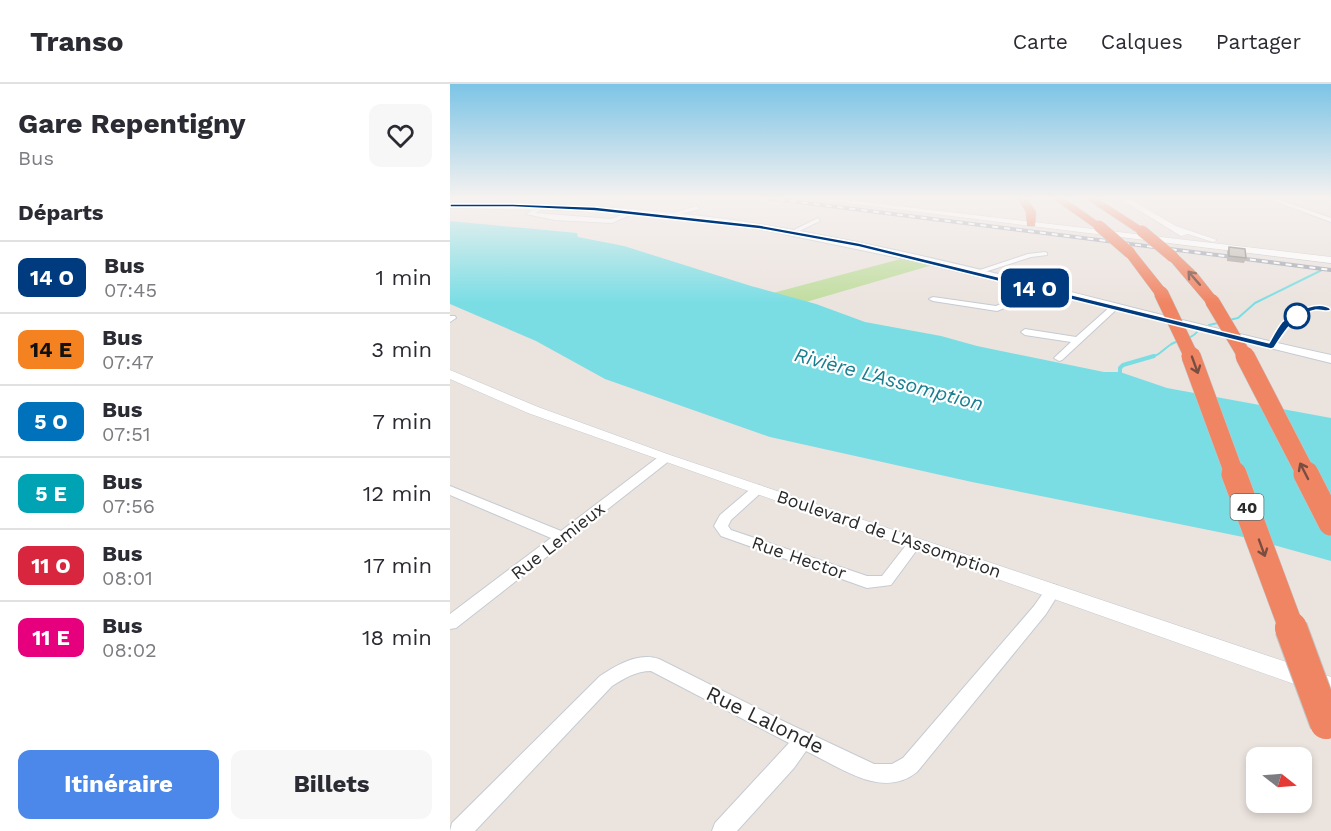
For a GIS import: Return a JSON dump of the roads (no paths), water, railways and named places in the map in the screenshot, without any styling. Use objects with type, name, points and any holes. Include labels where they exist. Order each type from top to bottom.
[{"type":"highway","name":"40","points":[[1107,233],[1130,253],[1161,293],[1185,339],[1329,730]]},
{"type":"highway","points":[[1144,233],[1192,276],[1212,301],[1243,351],[1331,523]]},
{"type":"main road","points":[[791,233],[859,245],[1331,359]]},
{"type":"street","points":[[1099,233],[1331,261]]},
{"type":"street","points":[[1183,233],[1188,244]]},
{"type":"street","points":[[1192,233],[1230,245],[1266,252]]},
{"type":"street","points":[[1188,244],[1331,261]]},
{"type":"street","points":[[975,273],[1030,255],[1045,254]]},
{"type":"street","points":[[933,299],[998,309],[1043,290]]},
{"type":"street","points":[[1059,358],[1114,308]]},
{"type":"street","points":[[1025,333],[1078,340]]},
{"type":"street","name":"Boulevard de L'Assomption","points":[[450,374],[533,410],[665,458],[1331,687]]},
{"type":"street","name":"Rue Lemieux","points":[[450,624],[665,458]]},
{"type":"street","name":"Rue Hector","points":[[759,489],[725,518],[721,526],[726,533],[867,582],[886,581],[915,543]]},
{"type":"street","points":[[450,490],[562,537]]},
{"type":"street","name":"Rue Lalonde","points":[[460,831],[606,681],[634,665],[653,664],[872,773],[887,775],[902,771],[910,765],[1040,610],[1053,590]]},
{"type":"street","points":[[723,831],[787,761],[803,740]]},
{"type":"water","name":"Rivière L'Assomption","points":[[450,233],[577,233],[578,237],[624,246],[816,304],[865,322],[941,336],[977,346],[1104,372],[1120,372],[1167,388],[1331,418],[1331,561],[1248,538],[972,482],[770,437],[605,379],[536,341],[450,304]]},
{"type":"waterway","points":[[1229,320],[1238,318],[1255,303],[1322,270]]},
{"type":"waterway","points":[[1209,325],[1222,322]]},
{"type":"waterway","points":[[1150,357],[1197,332]]},
{"type":"waterway","points":[[1120,375],[1120,368],[1123,365],[1150,357]]},
{"type":"railway","points":[[1042,233],[1233,257]]},
{"type":"railway","points":[[1238,258],[1331,270]]}]
